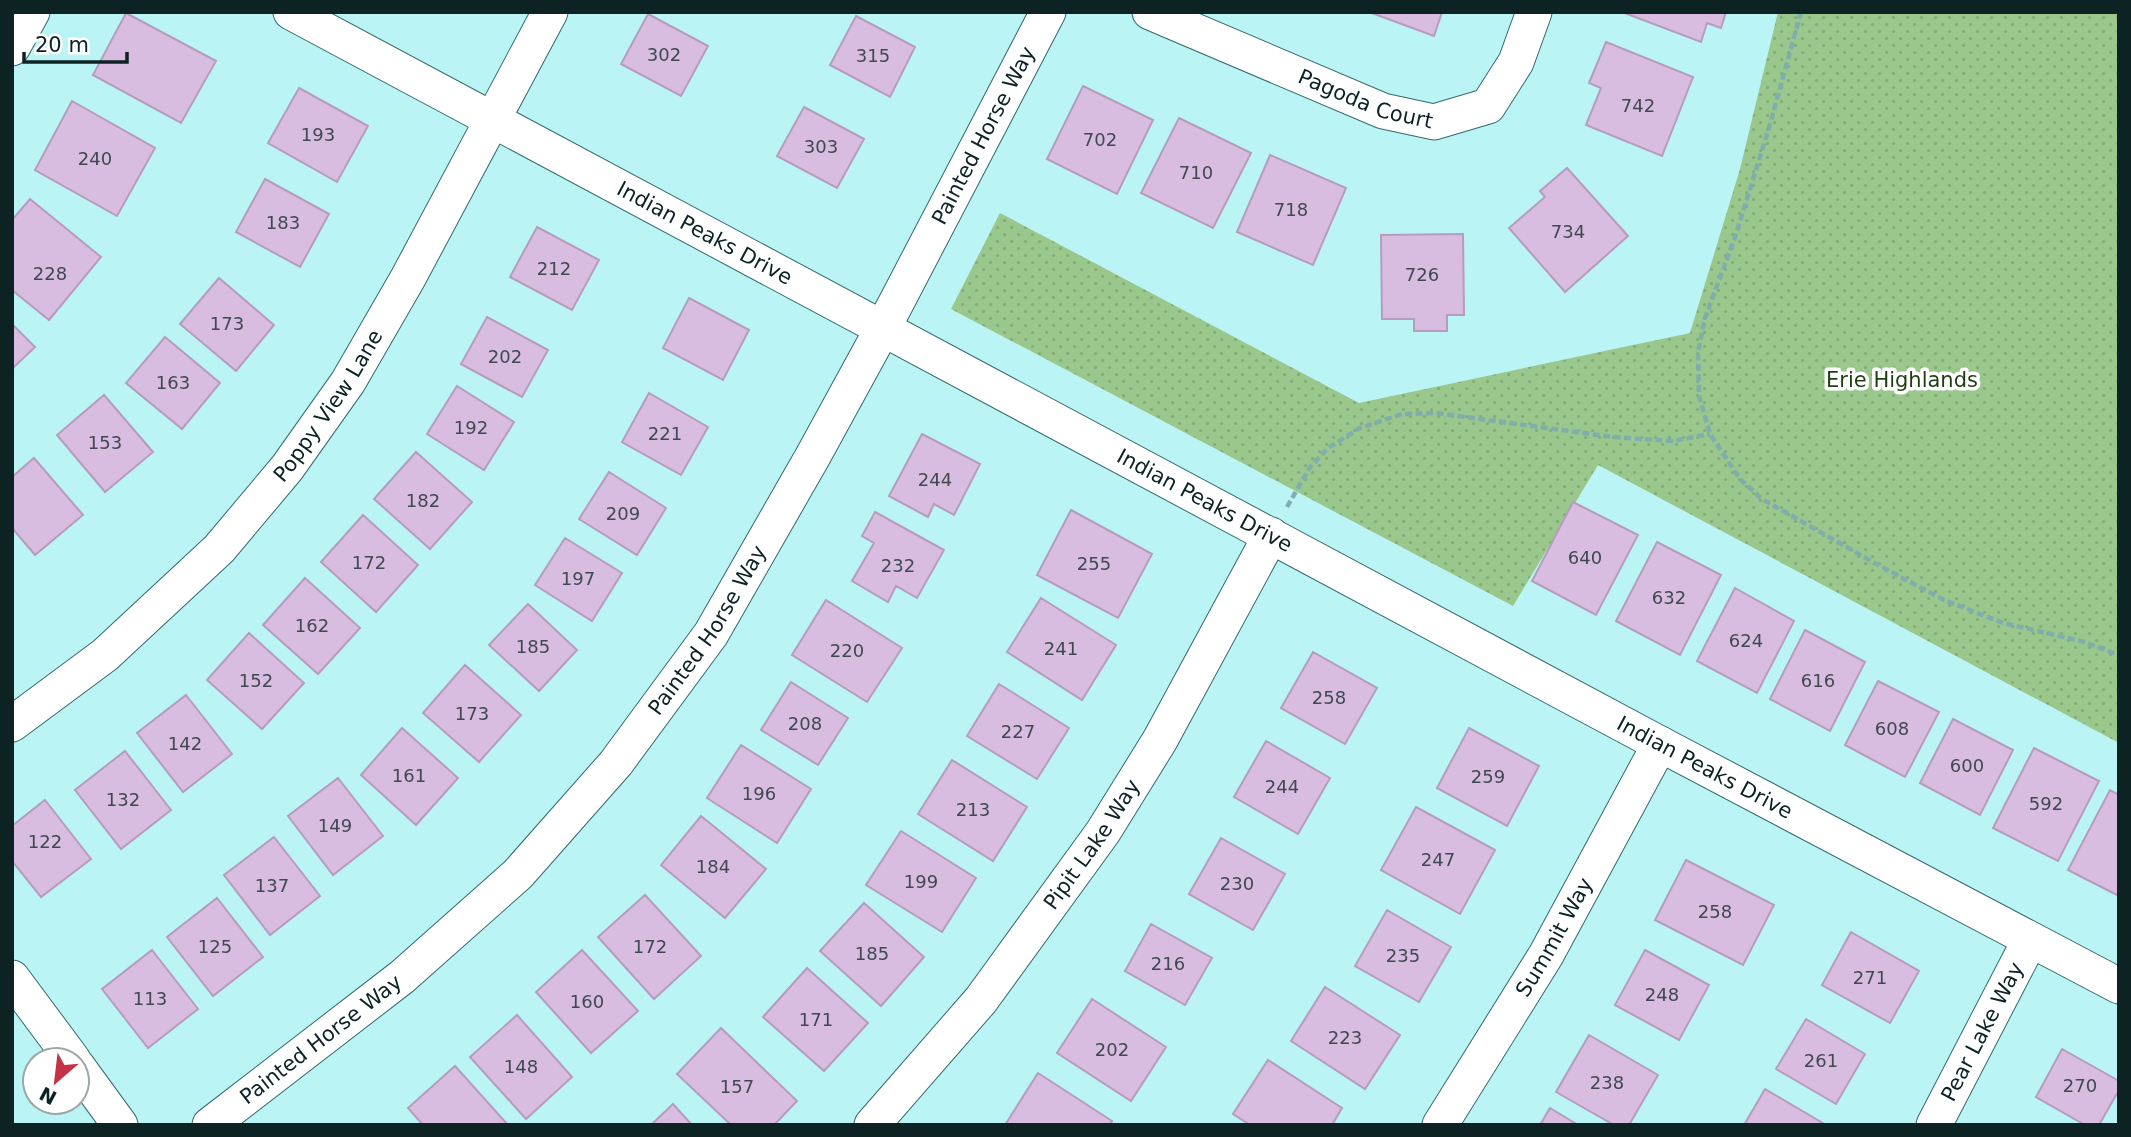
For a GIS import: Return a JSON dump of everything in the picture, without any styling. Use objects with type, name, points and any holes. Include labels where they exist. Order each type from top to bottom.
[{"type":"street","points":[[12,48],[32,12]]},
{"type":"street","name":"Indian Peaks Drive","points":[[291,12],[883,328],[1278,523],[1660,744],[2119,986]]},
{"type":"street","name":"Poppy View Lane","points":[[12,724],[105,655],[219,549],[287,468],[348,382],[408,278],[550,12]]},
{"type":"street","name":"Painted Horse Way","points":[[210,1125],[402,977],[508,882],[616,763],[711,634],[883,328],[1048,12]]},
{"type":"street","name":"Pagoda Court","points":[[1150,12],[1383,111],[1434,122],[1488,106],[1516,62],[1534,12]]},
{"type":"street","name":"Pipit Lake Way","points":[[872,1125],[981,1000],[1103,832],[1160,740],[1278,523]]},
{"type":"street","name":"Summit Way","points":[[1440,1125],[1546,955],[1660,744]]},
{"type":"street","name":"Pear Lake Way","points":[[1934,1125],[2031,940]]},
{"type":"street","points":[[12,978],[63,1046]]},
{"type":"street","points":[[91,1085],[120,1125]]},
{"type":"path","points":[[1801,12],[1766,141],[1705,318],[1698,352],[1699,396],[1710,434],[1740,479],[1762,499],[1880,566],[1944,600],[2003,623],[2081,641],[2119,655]]},
{"type":"path","points":[[1278,523],[1310,467],[1328,448],[1360,428],[1402,414],[1436,413],[1613,437],[1673,441],[1710,434]]},
{"type":"green space","name":"Erie Highlands","points":[[1778,12],[2119,12],[2119,743],[1598,465],[1513,606],[951,309],[1000,213],[1359,403],[1690,333],[1740,169]]},
{"type":"building","points":[[1369,12],[1442,12],[1434,36]]},
{"type":"building","points":[[1622,12],[1726,12],[1721,28],[1707,23],[1701,42]]},
{"type":"building","points":[[126,13],[216,61],[181,123],[93,75]]},
{"type":"building","points":[[648,14],[708,46],[681,96],[621,64]]},
{"type":"building","points":[[856,16],[915,47],[890,97],[830,65]]},
{"type":"building","points":[[1606,42],[1693,77],[1662,156],[1586,125],[1601,88],[1589,83]]},
{"type":"building","points":[[1083,86],[1153,120],[1117,194],[1047,159]]},
{"type":"building","points":[[299,88],[368,126],[337,182],[268,143]]},
{"type":"building","points":[[72,101],[155,148],[117,216],[35,170]]},
{"type":"building","points":[[804,107],[864,139],[837,188],[777,156]]},
{"type":"building","points":[[1179,118],[1251,153],[1213,228],[1141,193]]},
{"type":"building","points":[[1270,155],[1346,188],[1313,265],[1237,232]]},
{"type":"building","points":[[1567,168],[1628,236],[1565,292],[1509,228],[1545,197],[1540,191]]},
{"type":"building","points":[[265,179],[329,214],[300,267],[236,232]]},
{"type":"building","points":[[30,199],[101,257],[49,320],[12,290],[12,220]]},
{"type":"building","points":[[537,227],[599,260],[572,310],[510,277]]},
{"type":"building","points":[[1463,234],[1464,315],[1447,315],[1447,331],[1414,331],[1414,319],[1382,319],[1381,235]]},
{"type":"building","points":[[219,278],[274,325],[236,371],[180,324]]},
{"type":"building","points":[[689,298],[749,330],[723,380],[663,348]]},
{"type":"building","points":[[487,317],[548,350],[522,397],[461,364]]},
{"type":"building","points":[[12,324],[35,347],[12,369]]},
{"type":"building","points":[[165,337],[220,383],[182,429],[126,383]]},
{"type":"building","points":[[457,386],[514,422],[484,470],[427,434]]},
{"type":"building","points":[[649,393],[708,427],[681,475],[622,442]]},
{"type":"building","points":[[104,395],[153,452],[105,492],[57,435]]},
{"type":"building","points":[[922,434],[980,464],[954,515],[934,504],[928,517],[889,496]]},
{"type":"building","points":[[416,452],[472,502],[430,549],[374,499]]},
{"type":"building","points":[[34,458],[83,515],[35,555],[12,528],[12,477]]},
{"type":"building","points":[[609,472],[666,508],[637,555],[579,519]]},
{"type":"building","points":[[1573,502],[1638,535],[1596,615],[1532,581]]},
{"type":"building","points":[[1071,510],[1152,554],[1118,618],[1037,575]]},
{"type":"building","points":[[875,512],[944,550],[917,598],[896,586],[888,602],[852,581],[874,543],[862,536]]},
{"type":"building","points":[[363,515],[418,565],[376,612],[321,562]]},
{"type":"building","points":[[565,538],[622,573],[592,621],[535,585]]},
{"type":"building","points":[[1657,542],[1721,575],[1680,655],[1616,621]]},
{"type":"building","points":[[305,578],[360,628],[318,674],[263,625]]},
{"type":"building","points":[[1735,588],[1794,621],[1757,693],[1697,661]]},
{"type":"building","points":[[1041,598],[1116,645],[1082,700],[1007,652]]},
{"type":"building","points":[[826,600],[902,648],[867,702],[792,655]]},
{"type":"building","points":[[528,604],[577,650],[539,691],[489,645]]},
{"type":"building","points":[[1805,630],[1865,662],[1830,731],[1770,699]]},
{"type":"building","points":[[249,633],[304,683],[262,729],[207,680]]},
{"type":"building","points":[[1313,652],[1377,688],[1345,744],[1281,708]]},
{"type":"building","points":[[465,665],[521,715],[479,762],[423,713]]},
{"type":"building","points":[[1878,681],[1939,712],[1905,777],[1845,745]]},
{"type":"building","points":[[791,682],[848,718],[818,765],[761,730]]},
{"type":"building","points":[[999,684],[1069,728],[1037,779],[967,736]]},
{"type":"building","points":[[186,695],[232,754],[183,792],[137,733]]},
{"type":"building","points":[[1953,719],[2013,750],[1980,815],[1920,783]]},
{"type":"building","points":[[402,728],[458,778],[416,825],[361,775]]},
{"type":"building","points":[[1469,728],[1539,766],[1507,826],[1437,788]]},
{"type":"building","points":[[1266,741],[1330,778],[1298,834],[1234,797]]},
{"type":"building","points":[[741,745],[811,789],[777,843],[707,798]]},
{"type":"building","points":[[2034,748],[2099,781],[2058,861],[1993,828]]},
{"type":"building","points":[[125,751],[171,810],[121,849],[75,790]]},
{"type":"building","points":[[952,760],[1027,807],[993,861],[918,814]]},
{"type":"building","points":[[338,778],[383,836],[333,875],[288,816]]},
{"type":"building","points":[[2110,790],[2119,795],[2119,896],[2068,870]]},
{"type":"building","points":[[45,800],[91,859],[41,897],[12,861],[12,826]]},
{"type":"building","points":[[1416,807],[1495,850],[1460,914],[1381,870]]},
{"type":"building","points":[[701,816],[766,869],[725,918],[661,865]]},
{"type":"building","points":[[901,831],[976,878],[942,932],[866,885]]},
{"type":"building","points":[[274,837],[320,896],[270,935],[224,875]]},
{"type":"building","points":[[1221,838],[1285,874],[1253,930],[1189,894]]},
{"type":"building","points":[[1686,860],[1774,905],[1743,965],[1655,920]]},
{"type":"building","points":[[645,895],[701,956],[654,999],[598,937]]},
{"type":"building","points":[[217,898],[263,957],[213,996],[167,937]]},
{"type":"building","points":[[864,903],[924,957],[881,1006],[820,951]]},
{"type":"building","points":[[1387,910],[1451,947],[1419,1002],[1355,966]]},
{"type":"building","points":[[1151,924],[1212,958],[1185,1005],[1125,971]]},
{"type":"building","points":[[1851,932],[1919,971],[1890,1023],[1822,985]]},
{"type":"building","points":[[152,950],[198,1009],[148,1048],[102,989]]},
{"type":"building","points":[[582,950],[638,1011],[591,1053],[536,992]]},
{"type":"building","points":[[1645,950],[1709,985],[1679,1040],[1615,1005]]},
{"type":"building","points":[[807,968],[868,1023],[824,1071],[763,1017]]},
{"type":"building","points":[[1325,987],[1400,1035],[1365,1089],[1291,1041]]},
{"type":"building","points":[[1092,999],[1166,1047],[1131,1101],[1057,1053]]},
{"type":"building","points":[[517,1015],[572,1077],[526,1119],[470,1057]]},
{"type":"building","points":[[1806,1019],[1865,1054],[1836,1104],[1776,1069]]},
{"type":"building","points":[[721,1028],[797,1101],[774,1125],[731,1125],[677,1074]]},
{"type":"building","points":[[1589,1035],[1658,1075],[1629,1125],[1614,1125],[1556,1092]]},
{"type":"building","points":[[2062,1049],[2119,1081],[2119,1090],[2099,1125],[2085,1125],[2036,1097]]},
{"type":"building","points":[[1268,1060],[1342,1108],[1332,1125],[1250,1125],[1233,1114]]},
{"type":"building","points":[[455,1066],[508,1125],[423,1125],[408,1108]]},
{"type":"building","points":[[1038,1073],[1112,1121],[1110,1125],[1005,1125]]},
{"type":"building","points":[[1765,1089],[1826,1125],[1744,1125]]},
{"type":"building","points":[[673,1104],[692,1125],[651,1125]]},
{"type":"building","points":[[1550,1108],[1578,1125],[1540,1125]]}]
